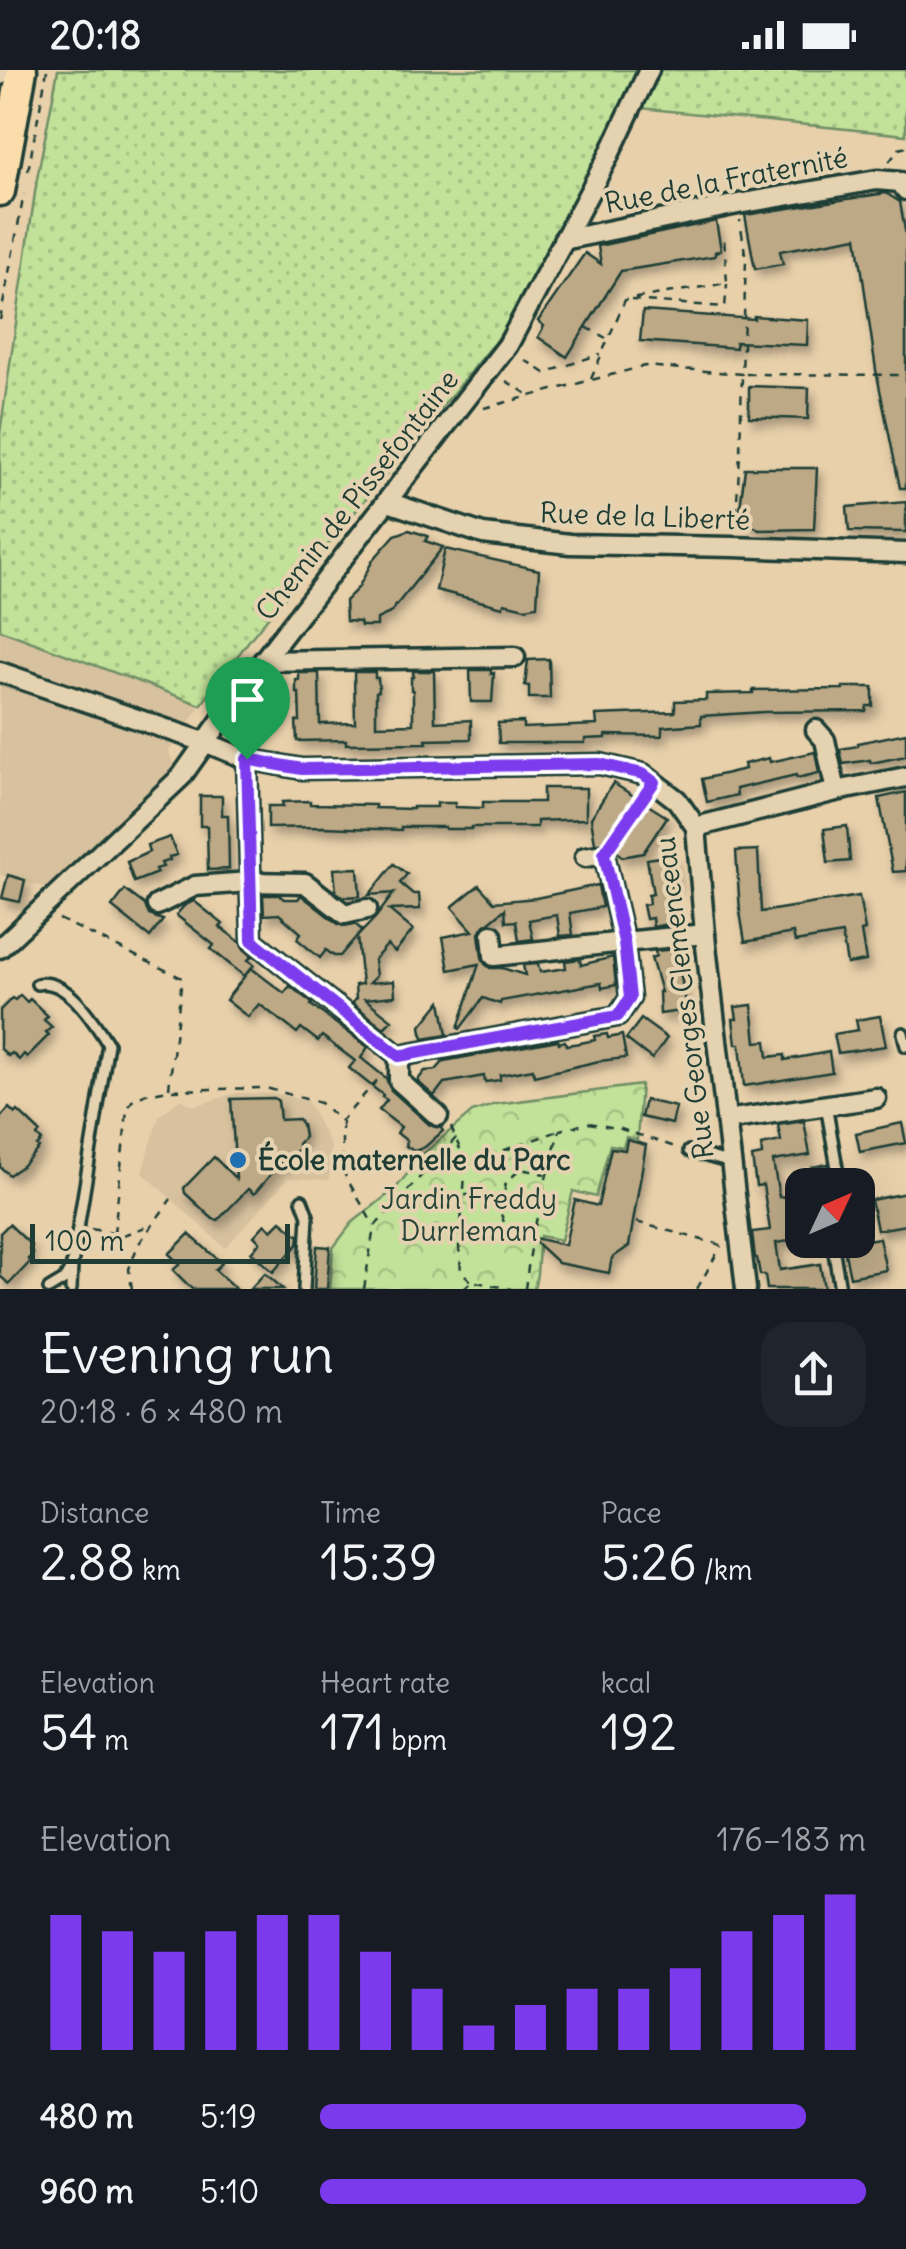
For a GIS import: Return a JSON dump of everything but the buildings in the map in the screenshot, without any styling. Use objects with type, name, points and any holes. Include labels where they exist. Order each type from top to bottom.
[{"type":"main road","points":[[0,191],[22,70]]},
{"type":"street","name":"Chemin de Pissefontaine","points":[[0,948],[181,777],[263,661],[508,344],[608,157],[649,70]]},
{"type":"street","name":"Rue de la Fraternité","points":[[563,240],[877,180],[903,186]]},
{"type":"street","name":"Rue de la Liberté","points":[[388,502],[483,534],[570,544],[906,553]]},
{"type":"street","points":[[263,661],[515,658]]},
{"type":"street","name":"Rue Georges Clemenceau","points":[[2,674],[247,759],[302,769],[600,764],[643,774],[677,800],[696,827],[746,1289]]},
{"type":"street","points":[[816,730],[825,740],[836,791]]},
{"type":"street","points":[[247,759],[252,940],[399,1056],[618,1016],[630,998],[624,942],[604,854],[585,857]]},
{"type":"street","points":[[696,827],[906,776]]},
{"type":"street","points":[[157,905],[195,886],[305,883],[344,914],[367,909]]},
{"type":"street","points":[[492,935],[494,956],[705,934]]},
{"type":"street","points":[[399,1056],[399,1081],[445,1122]]},
{"type":"street","points":[[726,1120],[876,1098]]},
{"type":"lane","points":[[37,984],[53,984],[87,1010],[108,1044],[71,1289]]},
{"type":"lane","points":[[902,1033],[906,1046]]},
{"type":"lane","points":[[826,1105],[837,1168]]},
{"type":"lane","points":[[689,1151],[731,1162]]},
{"type":"lane","points":[[302,1200],[308,1216],[304,1289]]},
{"type":"lane","points":[[835,1258],[840,1289]]},
{"type":"lane","points":[[48,1289],[64,1280],[72,1266]]},
{"type":"path","points":[[877,180],[899,149],[906,147]]},
{"type":"path","points":[[734,546],[746,260],[738,204]]},
{"type":"path","points":[[625,300],[725,307],[724,237]]},
{"type":"path","points":[[625,300],[727,283]]},
{"type":"path","points":[[591,380],[625,300]]},
{"type":"path","points":[[586,327],[608,339]]},
{"type":"path","points":[[525,360],[545,373],[601,353]]},
{"type":"path","points":[[452,417],[644,366],[742,374],[906,375]]},
{"type":"path","points":[[489,369],[530,396]]},
{"type":"path","points":[[604,854],[654,782]]},
{"type":"path","points":[[40,910],[182,978],[169,1090]]},
{"type":"path","points":[[374,1227],[342,1170],[342,1121],[399,1056]]},
{"type":"path","points":[[114,1233],[126,1110],[132,1101],[146,1094],[266,1088],[320,1103],[342,1121]]},
{"type":"path","points":[[445,1122],[466,1164],[459,1246],[462,1270],[472,1281],[511,1289]]},
{"type":"path","points":[[466,1164],[589,1123],[689,1151]]},
{"type":"path","points":[[525,1289],[532,1233],[560,1130]]},
{"type":"path","points":[[364,1289],[374,1227],[456,1138]]},
{"type":"path","points":[[532,1233],[506,1228],[501,1214],[506,1182],[521,1169],[546,1174]]},
{"type":"path","points":[[464,1195],[503,1196]]},
{"type":"path","points":[[132,1289],[129,1269],[138,1245],[171,1198]]},
{"type":"path","points":[[636,1222],[722,1245],[697,1289]]},
{"type":"path","points":[[78,1226],[123,1235],[152,1225]]},
{"type":"path","points":[[464,1289],[472,1281]]},
{"type":"shaded area","points":[[0,630],[201,705],[169,751],[176,773],[51,889],[0,875]]},
{"type":"shaded area","name":"École maternelle du Parc","points":[[236,1093],[279,1094],[308,1102],[331,1147],[329,1180],[288,1178],[225,1248],[142,1172],[159,1116],[181,1099],[194,1106]]},
{"type":"green space","points":[[58,70],[906,70],[906,135],[631,107],[554,249],[497,340],[251,638],[201,705],[0,630],[0,433],[37,179]]},
{"type":"green space","name":"Jardin Freddy Durrleman","points":[[641,1085],[637,1140],[626,1137],[623,1147],[610,1145],[596,1197],[573,1191],[561,1240],[540,1236],[534,1289],[330,1289],[333,1248],[352,1223],[396,1188],[423,1154],[472,1112],[496,1104]]},
{"type":"place","name":"École maternelle du Parc","points":[[238,1160]]},
{"type":"route","points":[[247,759],[302,769],[600,764],[643,774],[654,782],[604,854],[624,942],[630,998],[618,1016],[399,1056],[252,940],[247,759]]}]
